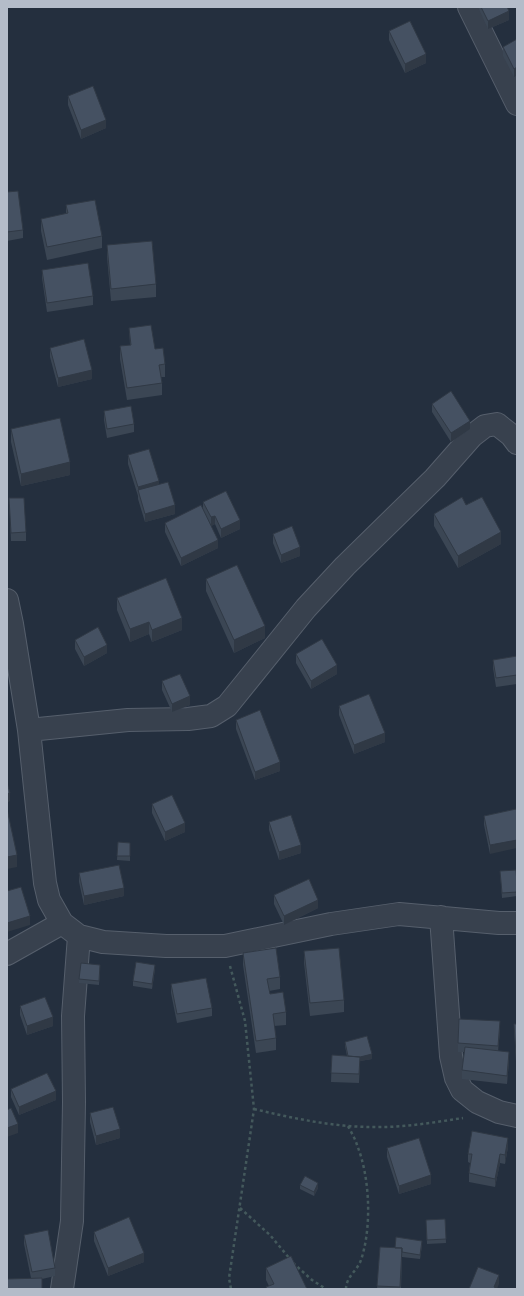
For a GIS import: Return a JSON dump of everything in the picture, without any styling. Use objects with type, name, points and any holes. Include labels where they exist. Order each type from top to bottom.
[{"type":"street","points":[[469,7],[517,104]]},
{"type":"street","points":[[29,730],[128,720],[211,716],[227,706],[306,608],[345,566],[435,478],[472,436],[485,426],[497,424],[511,435],[517,443]]},
{"type":"street","points":[[7,600],[29,730],[45,883],[49,900],[70,929],[103,942],[166,946],[225,946],[331,924],[399,914],[499,923],[517,923]]},
{"type":"street","points":[[441,917],[451,1056],[456,1078],[462,1090],[477,1102],[508,1114]]},
{"type":"street","points":[[7,954],[70,929]]},
{"type":"street","points":[[62,1289],[72,1222],[74,1102],[70,929]]},
{"type":"path","points":[[225,946],[245,1021],[254,1109],[229,1278],[231,1289]]},
{"type":"path","points":[[254,1109],[298,1119],[348,1126],[381,1127],[508,1114]]},
{"type":"path","points":[[346,1289],[348,1279],[358,1268],[368,1225],[365,1174],[358,1146],[348,1126]]},
{"type":"path","points":[[240,1208],[270,1235],[292,1262],[312,1280],[326,1289]]},
{"type":"building","points":[[481,7],[507,7],[509,11],[488,21]]},
{"type":"building","points":[[410,21],[426,54],[405,64],[389,31]]},
{"type":"building","points":[[517,39],[517,67],[514,69],[503,47]]},
{"type":"building","points":[[93,86],[106,120],[81,130],[68,96]]},
{"type":"building","points":[[18,191],[23,230],[7,232],[7,192]]},
{"type":"building","points":[[95,200],[102,236],[47,247],[41,219],[68,213],[66,205]]},
{"type":"building","points":[[152,241],[156,284],[111,289],[107,245]]},
{"type":"building","points":[[88,263],[93,296],[47,303],[42,270]]},
{"type":"building","points":[[151,325],[155,349],[163,348],[165,364],[159,365],[162,383],[127,388],[120,346],[131,345],[129,328]]},
{"type":"building","points":[[84,339],[92,370],[58,378],[50,348]]},
{"type":"building","points":[[451,391],[470,421],[451,433],[432,404]]},
{"type":"building","points":[[131,406],[134,424],[107,429],[104,411]]},
{"type":"building","points":[[60,418],[70,462],[21,474],[11,429]]},
{"type":"building","points":[[149,449],[159,481],[138,487],[128,455]]},
{"type":"building","points":[[168,482],[175,505],[145,514],[138,490]]},
{"type":"building","points":[[226,491],[240,520],[221,529],[215,516],[211,517],[203,502]]},
{"type":"building","points":[[462,497],[466,505],[482,497],[501,532],[458,556],[434,514]]},
{"type":"building","points":[[9,498],[24,498],[26,532],[11,533]]},
{"type":"building","points":[[201,505],[218,540],[181,558],[165,523]]},
{"type":"building","points":[[292,526],[300,547],[281,555],[273,534]]},
{"type":"building","points":[[237,565],[265,626],[234,640],[206,579]]},
{"type":"building","points":[[166,578],[182,618],[152,630],[149,622],[130,629],[117,598]]},
{"type":"building","points":[[98,627],[107,645],[84,657],[75,640]]},
{"type":"building","points":[[322,639],[337,665],[311,681],[296,654]]},
{"type":"building","points":[[517,656],[517,675],[496,678],[493,660]]},
{"type":"building","points":[[180,674],[190,696],[172,704],[162,681]]},
{"type":"building","points":[[369,694],[385,733],[354,745],[339,706]]},
{"type":"building","points":[[260,710],[280,762],[255,772],[236,720]]},
{"type":"building","points":[[7,783],[10,793],[7,794]]},
{"type":"building","points":[[172,795],[185,823],[165,832],[152,804]]},
{"type":"building","points":[[7,809],[17,855],[7,857]]},
{"type":"building","points":[[516,809],[517,840],[490,845],[484,816]]},
{"type":"building","points":[[291,815],[301,845],[279,852],[269,822]]},
{"type":"building","points":[[118,842],[130,843],[130,856],[117,856]]},
{"type":"building","points":[[119,865],[124,888],[84,896],[79,873]]},
{"type":"building","points":[[516,870],[517,892],[502,893],[500,871]]},
{"type":"building","points":[[309,879],[318,900],[284,916],[274,895]]},
{"type":"building","points":[[21,887],[30,916],[7,923],[7,891]]},
{"type":"building","points":[[276,948],[280,977],[267,979],[270,994],[283,992],[286,1012],[273,1014],[276,1038],[256,1041],[243,953]]},
{"type":"building","points":[[339,948],[344,1000],[310,1003],[304,951]]},
{"type":"building","points":[[136,962],[155,965],[152,984],[133,981]]},
{"type":"building","points":[[81,963],[100,965],[99,981],[79,979]]},
{"type":"building","points":[[206,978],[212,1008],[177,1014],[171,984]]},
{"type":"building","points":[[45,997],[53,1017],[27,1026],[20,1006]]},
{"type":"building","points":[[459,1019],[500,1021],[498,1046],[458,1043]]},
{"type":"building","points":[[514,1024],[517,1024],[517,1054],[516,1054]]},
{"type":"building","points":[[367,1036],[372,1054],[360,1057],[348,1056],[345,1042]]},
{"type":"building","points":[[465,1047],[509,1052],[507,1076],[462,1070]]},
{"type":"building","points":[[332,1055],[360,1057],[359,1074],[331,1073]]},
{"type":"building","points":[[47,1073],[56,1091],[19,1107],[11,1089]]},
{"type":"building","points":[[113,1107],[120,1129],[96,1136],[90,1113]]},
{"type":"building","points":[[11,1108],[18,1124],[7,1128],[7,1110]]},
{"type":"building","points":[[472,1131],[508,1138],[505,1155],[500,1154],[495,1179],[469,1173],[472,1154],[468,1154]]},
{"type":"building","points":[[419,1138],[431,1175],[399,1186],[387,1148]]},
{"type":"building","points":[[305,1176],[318,1183],[314,1192],[300,1185]]},
{"type":"building","points":[[129,1217],[144,1253],[108,1268],[94,1232]]},
{"type":"building","points":[[445,1219],[446,1239],[427,1240],[426,1220]]},
{"type":"building","points":[[48,1230],[55,1268],[32,1272],[24,1235]]},
{"type":"building","points":[[396,1237],[422,1241],[420,1255],[402,1252],[402,1248],[395,1248]]},
{"type":"building","points":[[380,1247],[402,1248],[400,1287],[377,1286]]},
{"type":"building","points":[[291,1256],[307,1289],[267,1289],[266,1287],[274,1284],[266,1268]]},
{"type":"building","points":[[478,1267],[499,1275],[494,1287],[500,1289],[469,1289]]},
{"type":"building","points":[[42,1278],[42,1289],[7,1289],[7,1279]]}]
